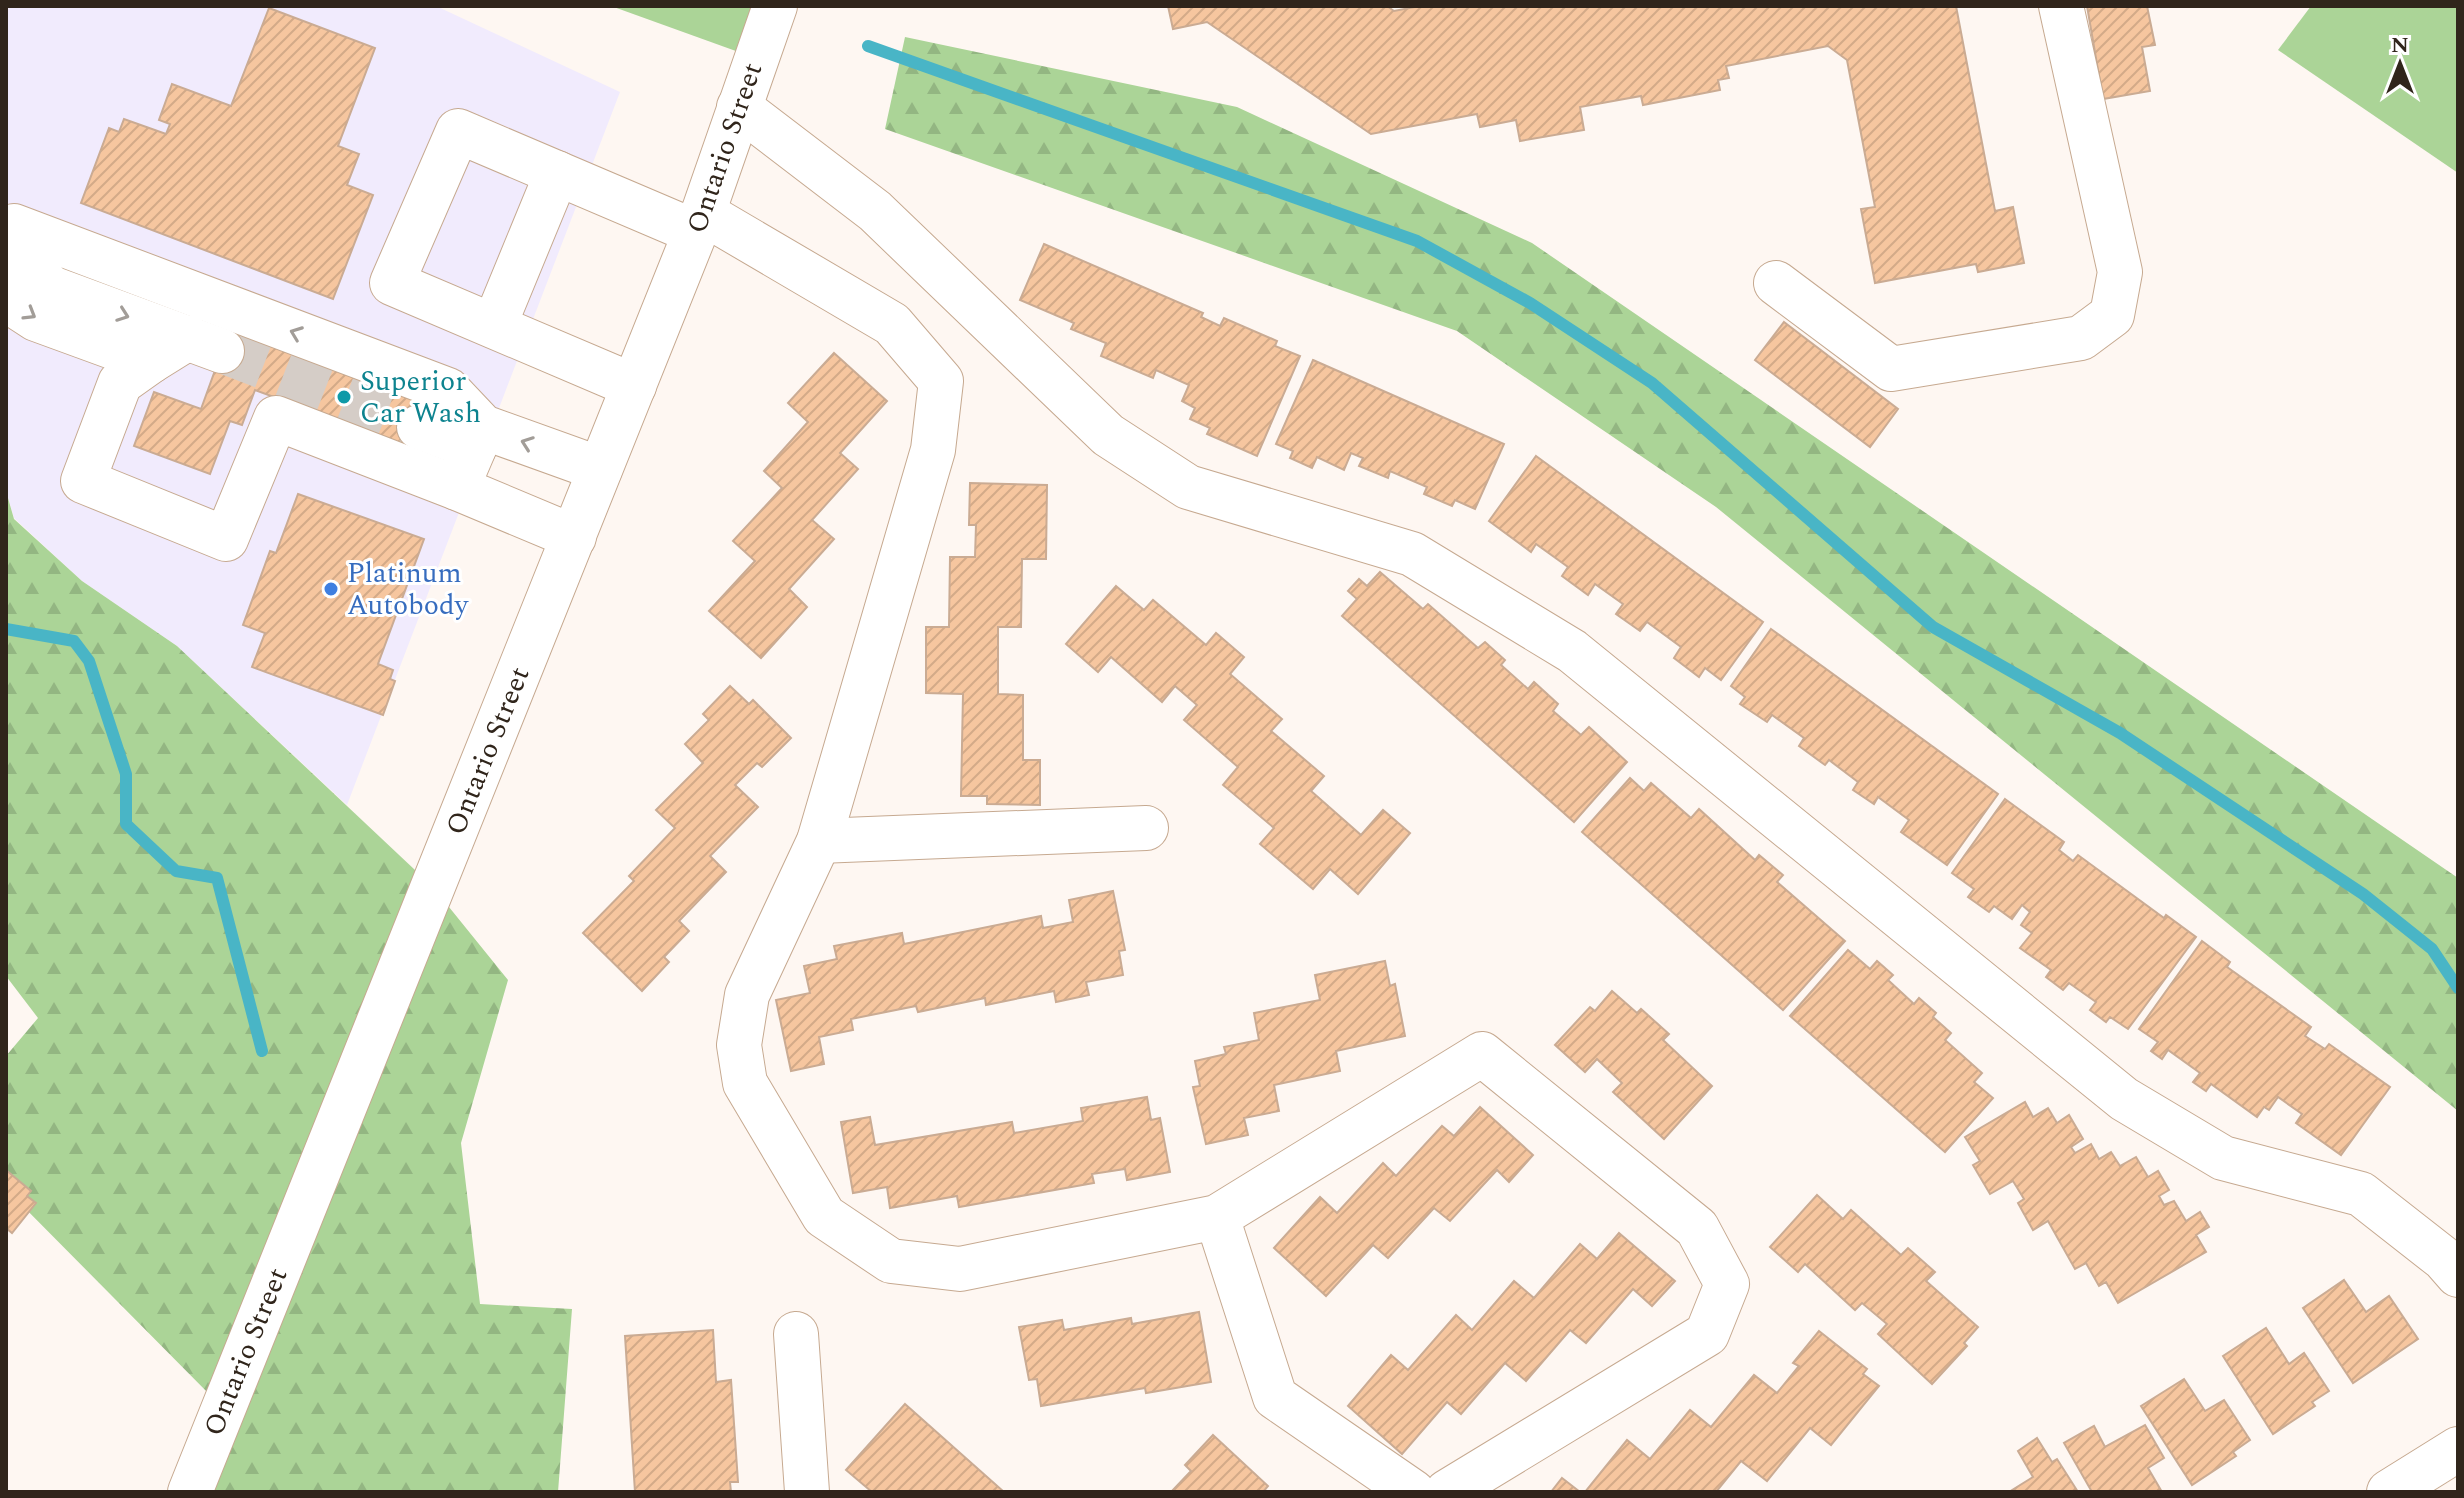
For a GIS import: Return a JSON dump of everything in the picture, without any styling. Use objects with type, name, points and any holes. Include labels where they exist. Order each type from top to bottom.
[{"type":"main road","name":"Ontario Street","points":[[190,1492],[699,222],[775,6]]},
{"type":"main road","points":[[1776,283],[1891,369],[2081,338],[2112,315],[2120,272],[2061,6]]},
{"type":"main road","points":[[739,107],[875,211],[1108,435],[1188,487],[1412,554],[1572,651],[2124,1099],[2223,1158],[2361,1194],[2444,1259],[2458,1275]]},
{"type":"main road","points":[[634,386],[392,283],[458,131],[557,173],[699,222],[892,324],[941,381],[933,450],[819,841],[747,995],[739,1045],[745,1083],[824,1216],[891,1261],[960,1269],[1217,1217],[1482,1054],[1697,1228],[1727,1284],[1707,1334],[1447,1492]]},
{"type":"main road","points":[[494,326],[557,173]]},
{"type":"main road","points":[[151,361],[36,319],[13,304],[7,270],[14,226],[448,390],[478,437]]},
{"type":"main road","points":[[42,238],[36,259],[39,277],[51,288],[205,345],[151,361],[120,383],[83,481],[226,539],[276,418],[574,537]]},
{"type":"main road","points":[[419,427],[478,437],[600,469]]},
{"type":"main road","points":[[457,488],[478,437]]},
{"type":"main road","points":[[819,841],[1146,828]]},
{"type":"main road","points":[[1217,1217],[1275,1397],[1413,1492]]},
{"type":"main road","points":[[796,1334],[807,1492]]},
{"type":"main road","points":[[2409,1488],[2458,1449]]},
{"type":"shaded area","points":[[6,6],[436,6],[620,92],[347,805],[177,646],[82,581],[14,518],[6,491]]},
{"type":"green space","points":[[611,6],[776,6],[758,59]]},
{"type":"green space","points":[[2311,6],[2458,6],[2458,173],[2278,50]]},
{"type":"green space","points":[[905,37],[1237,107],[1532,243],[2458,878],[2458,1111],[1716,507],[1457,331],[885,129]]},
{"type":"green space","points":[[6,491],[14,519],[82,581],[177,646],[432,886],[508,980],[461,1143],[480,1304],[572,1309],[558,1492],[184,1492],[217,1402],[6,1189],[6,1056],[38,1018],[6,976]]},
{"type":"building","points":[[1168,6],[1387,6],[1394,11],[1420,6],[1956,6],[1995,211],[2013,207],[2024,263],[1978,272],[1976,264],[1875,283],[1861,209],[1875,207],[1847,60],[1828,46],[1726,66],[1729,78],[1718,80],[1720,90],[1643,105],[1641,96],[1580,107],[1584,130],[1520,141],[1516,120],[1480,127],[1477,114],[1371,134],[1207,22],[1173,29]]},
{"type":"building","points":[[2087,6],[2147,6],[2155,45],[2142,47],[2150,91],[2103,99]]},
{"type":"building","points":[[269,8],[375,48],[338,146],[359,154],[347,185],[373,195],[333,299],[81,203],[109,128],[119,132],[124,119],[166,134],[170,124],[159,120],[172,84],[231,106]]},
{"type":"building","points":[[1044,244],[1203,313],[1201,317],[1220,326],[1224,318],[1277,341],[1275,346],[1300,356],[1257,456],[1207,434],[1210,428],[1190,419],[1195,408],[1182,401],[1189,385],[1156,370],[1153,378],[1101,356],[1106,343],[1071,329],[1074,323],[1020,300]]},
{"type":"building","points":[[1784,322],[1898,409],[1870,447],[1755,360]]},
{"type":"building","name":"Superior Car Wash","points":[[230,329],[428,402],[412,448],[255,390],[242,425],[230,421],[210,474],[134,446],[154,392],[201,409]]},
{"type":"building","points":[[834,353],[887,401],[840,453],[858,469],[812,520],[834,539],[789,589],[807,607],[761,658],[709,611],[755,561],[733,541],[782,488],[764,471],[808,422],[788,403]]},
{"type":"building","points":[[1313,360],[1504,444],[1475,509],[1455,500],[1452,506],[1424,494],[1427,487],[1390,471],[1388,478],[1359,466],[1363,458],[1351,453],[1344,470],[1317,457],[1312,468],[1290,458],[1293,451],[1276,444]]},
{"type":"building","points":[[1536,456],[1763,622],[1721,680],[1705,668],[1699,677],[1674,658],[1681,647],[1647,622],[1640,631],[1616,614],[1623,604],[1595,584],[1588,595],[1562,576],[1568,567],[1536,544],[1531,552],[1489,521]]},
{"type":"building","points":[[970,483],[1047,485],[1046,559],[1022,559],[1021,627],[998,627],[998,694],[1023,695],[1023,760],[1040,760],[1040,805],[987,804],[987,796],[961,796],[963,694],[926,693],[926,627],[949,627],[950,557],[975,557],[976,525],[969,525]]},
{"type":"building","name":"Platinum Autobody","points":[[298,494],[424,539],[378,664],[393,670],[390,679],[395,681],[383,715],[252,667],[265,633],[243,625],[270,551],[276,553]]},
{"type":"building","points":[[1380,572],[1423,609],[1428,604],[1478,648],[1485,642],[1505,660],[1501,665],[1528,689],[1534,682],[1558,704],[1553,711],[1581,735],[1589,727],[1627,762],[1574,822],[1342,616],[1357,599],[1348,591],[1359,579],[1367,586]]},
{"type":"building","points":[[1116,586],[1144,610],[1153,600],[1206,645],[1216,633],[1244,657],[1230,674],[1282,719],[1271,731],[1324,776],[1311,791],[1361,835],[1383,810],[1410,833],[1358,894],[1330,869],[1313,889],[1260,844],[1274,828],[1223,785],[1238,767],[1184,720],[1197,705],[1175,686],[1162,702],[1111,657],[1098,672],[1066,644]]},
{"type":"building","points":[[1771,629],[1998,794],[1947,865],[1901,832],[1909,820],[1878,797],[1874,804],[1853,790],[1858,782],[1829,760],[1825,765],[1799,746],[1804,738],[1772,715],[1767,722],[1740,704],[1745,697],[1731,686]]},
{"type":"building","points":[[730,686],[749,704],[753,700],[791,738],[762,767],[757,763],[735,785],[758,807],[710,856],[726,872],[679,921],[689,931],[664,957],[669,962],[642,991],[583,933],[634,881],[629,876],[675,828],[656,810],[703,763],[685,744],[709,720],[703,714]]},
{"type":"building","points":[[1630,778],[1644,791],[1651,783],[1691,818],[1699,809],[1755,860],[1759,855],[1783,875],[1777,882],[1845,941],[1783,1010],[1582,832]]},
{"type":"building","points":[[2005,799],[2064,842],[2059,850],[2073,861],[2078,855],[2164,918],[2166,915],[2196,937],[2128,1029],[2110,1017],[2106,1022],[2090,1010],[2096,1002],[2069,983],[2063,990],[2046,977],[2051,970],[2020,948],[2032,933],[2021,925],[2030,912],[2022,905],[2012,919],[1994,906],[1989,912],[1968,897],[1974,889],[1952,873]]},
{"type":"building","points":[[1113,891],[1125,950],[1119,951],[1123,975],[1086,982],[1089,995],[1056,1002],[1054,991],[986,1005],[985,998],[918,1012],[916,1006],[851,1019],[853,1030],[819,1037],[824,1064],[791,1071],[776,1000],[810,993],[804,966],[837,959],[834,946],[902,933],[904,944],[1041,916],[1043,928],[1073,922],[1069,900]]},
{"type":"building","points":[[2202,941],[2230,962],[2227,967],[2311,1027],[2305,1036],[2325,1049],[2329,1044],[2390,1087],[2341,1155],[2296,1123],[2302,1114],[2278,1097],[2269,1110],[2264,1107],[2257,1117],[2211,1084],[2206,1091],[2193,1082],[2200,1073],[2168,1050],[2162,1059],[2151,1051],[2158,1042],[2139,1029]]},
{"type":"building","points":[[1848,950],[1870,969],[1877,961],[1893,975],[1888,980],[1914,1004],[1919,998],[1936,1013],[1933,1017],[1951,1033],[1945,1040],[1982,1073],[1974,1082],[1993,1098],[1945,1152],[1790,1016]]},
{"type":"building","points":[[1385,961],[1390,986],[1395,984],[1405,1036],[1336,1051],[1340,1071],[1274,1085],[1279,1111],[1244,1118],[1248,1135],[1206,1144],[1193,1087],[1200,1086],[1195,1061],[1226,1054],[1224,1047],[1259,1040],[1254,1013],[1320,1000],[1315,975]]},
{"type":"building","points":[[1612,991],[1637,1013],[1641,1009],[1669,1034],[1663,1040],[1712,1086],[1664,1139],[1613,1092],[1622,1083],[1597,1059],[1585,1072],[1555,1045],[1590,1007],[1595,1011]]},
{"type":"building","points":[[1147,1097],[1151,1120],[1160,1118],[1170,1172],[1127,1180],[1125,1169],[1092,1174],[1094,1183],[959,1207],[957,1196],[890,1208],[887,1187],[853,1193],[841,1122],[870,1117],[875,1145],[1012,1122],[1014,1133],[1083,1121],[1081,1108]]},
{"type":"building","points":[[2025,1102],[2033,1117],[2048,1108],[2057,1123],[2069,1115],[2083,1139],[2071,1147],[2075,1153],[2091,1144],[2099,1159],[2111,1152],[2120,1166],[2136,1157],[2148,1177],[2158,1171],[2169,1190],[2159,1196],[2164,1205],[2174,1201],[2186,1221],[2200,1212],[2209,1227],[2196,1235],[2206,1252],[2118,1303],[2106,1282],[2099,1286],[2086,1263],[2075,1269],[2048,1221],[2033,1230],[2018,1203],[2024,1199],[2013,1181],[1990,1194],[1973,1165],[1980,1161],[1965,1137]]},
{"type":"building","points":[[1480,1107],[1533,1155],[1509,1182],[1497,1170],[1450,1221],[1434,1208],[1388,1258],[1373,1245],[1326,1296],[1274,1248],[1320,1197],[1337,1213],[1383,1163],[1396,1176],[1442,1126],[1454,1136]]},
{"type":"building","points":[[6,1170],[31,1191],[27,1196],[36,1203],[12,1233],[6,1228]]},
{"type":"building","points":[[1817,1195],[1843,1219],[1851,1210],[1901,1255],[1908,1248],[1935,1272],[1926,1281],[1978,1327],[1964,1343],[1967,1346],[1932,1384],[1878,1334],[1887,1324],[1862,1303],[1855,1310],[1805,1264],[1798,1272],[1770,1247]]},
{"type":"building","points":[[1619,1233],[1675,1281],[1652,1306],[1633,1289],[1586,1343],[1570,1330],[1526,1381],[1505,1363],[1461,1414],[1447,1402],[1402,1454],[1348,1406],[1391,1355],[1408,1370],[1456,1315],[1472,1330],[1514,1281],[1534,1298],[1580,1244],[1597,1259]]},
{"type":"building","points":[[2344,1280],[2366,1312],[2389,1296],[2418,1339],[2353,1383],[2303,1308]]},
{"type":"building","points":[[1199,1312],[1211,1382],[1146,1393],[1145,1388],[1041,1406],[1037,1379],[1029,1380],[1019,1327],[1062,1320],[1064,1330],[1131,1318],[1132,1324]]},
{"type":"building","points":[[2266,1328],[2289,1364],[2304,1353],[2329,1391],[2312,1402],[2315,1406],[2273,1434],[2223,1356]]},
{"type":"building","points":[[713,1330],[716,1382],[731,1380],[738,1482],[730,1482],[731,1492],[635,1492],[625,1336]]},
{"type":"building","points":[[1819,1331],[1867,1369],[1863,1374],[1879,1386],[1831,1445],[1810,1428],[1767,1481],[1741,1461],[1716,1492],[1585,1492],[1627,1440],[1650,1459],[1690,1410],[1711,1427],[1754,1375],[1777,1393],[1799,1366],[1793,1363]]},
{"type":"building","points":[[2184,1379],[2205,1411],[2224,1400],[2250,1440],[2233,1452],[2236,1456],[2192,1485],[2141,1406]]},
{"type":"building","points":[[905,1404],[1004,1492],[872,1492],[846,1470]]},
{"type":"building","points":[[2145,1425],[2164,1458],[2148,1468],[2162,1492],[2092,1492],[2064,1443],[2094,1426],[2105,1447]]},
{"type":"building","points":[[1213,1435],[1268,1486],[1263,1492],[1171,1492],[1191,1471],[1185,1465]]},
{"type":"building","points":[[2037,1438],[2052,1462],[2057,1459],[2078,1492],[2009,1492],[2033,1477],[2018,1451]]},
{"type":"building","points":[[1562,1478],[1580,1492],[1551,1492]]},
{"type":"waterway","points":[[868,46],[1417,241],[1530,303],[1652,383],[1933,627],[2120,733],[2363,894],[2432,949],[2458,988]]},
{"type":"waterway","points":[[6,629],[74,641],[89,661],[126,774],[126,824],[176,871],[217,878],[262,1051]]},
{"type":"tunnel","points":[[222,351],[419,427]]},
{"type":"place","name":"Superior Car Wash","points":[[344,397]]},
{"type":"place","name":"Platinum Autobody","points":[[331,589]]}]
